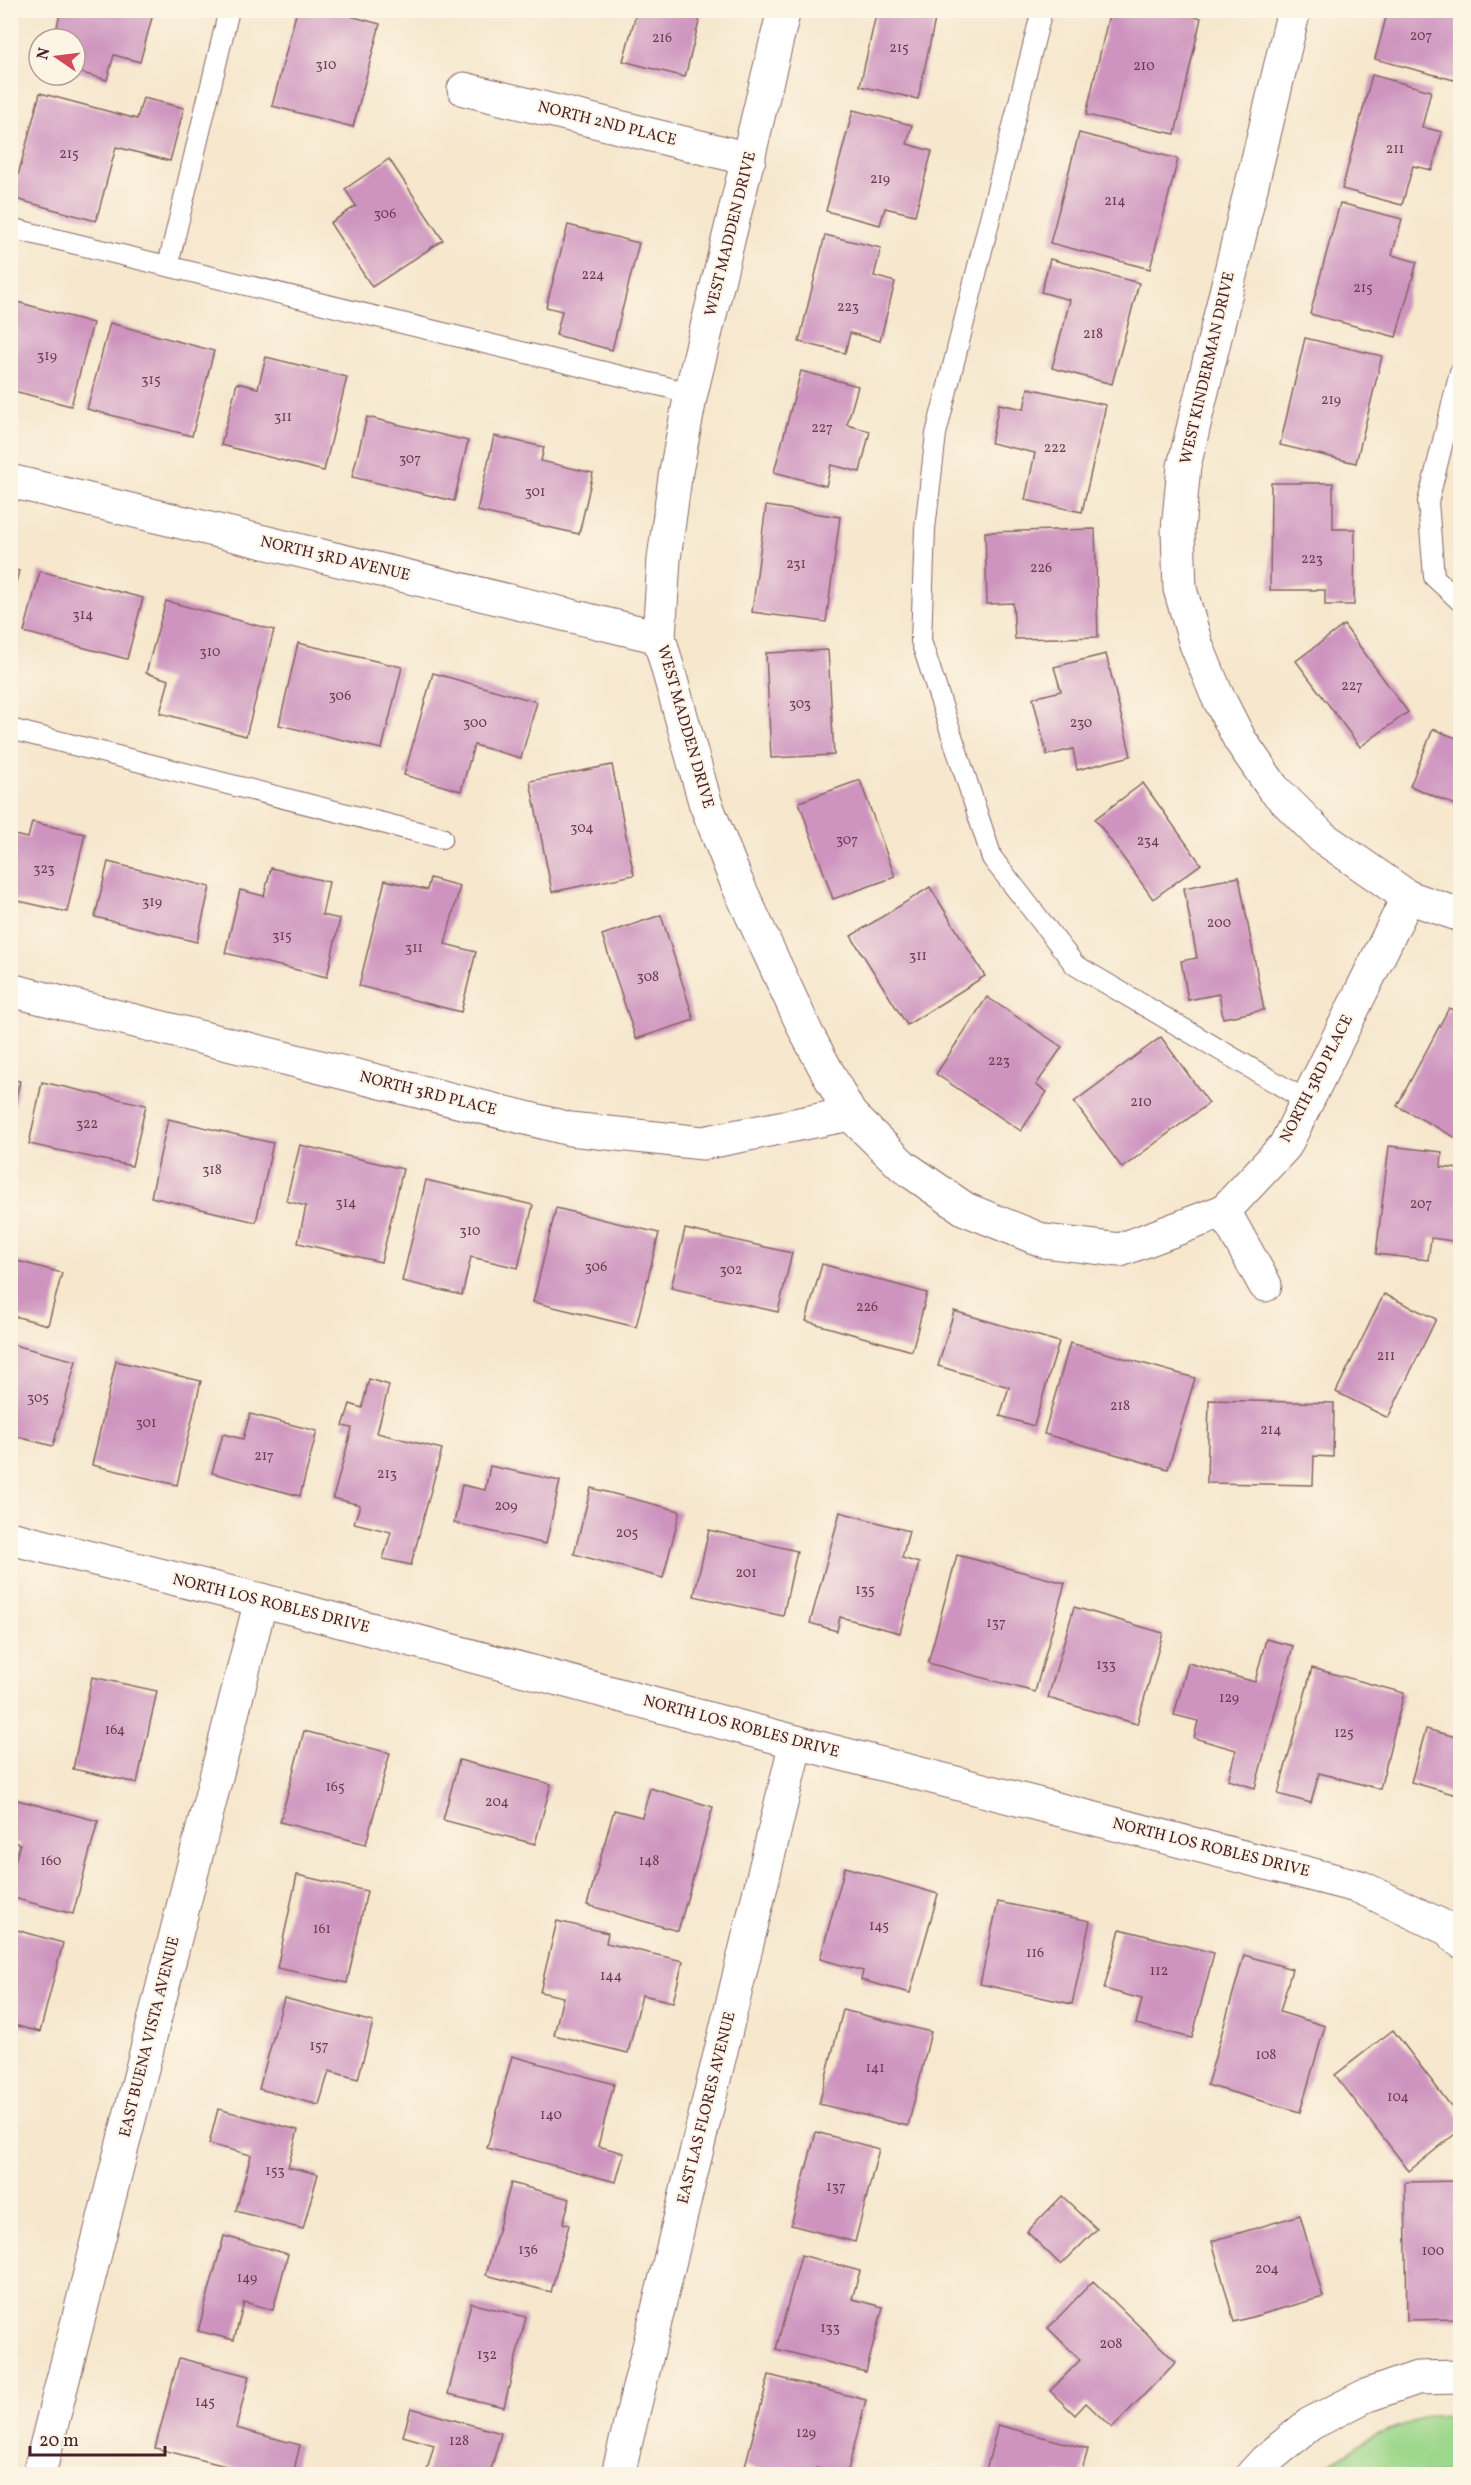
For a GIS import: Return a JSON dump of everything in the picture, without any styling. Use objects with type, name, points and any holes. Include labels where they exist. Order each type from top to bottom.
[{"type":"street","name":"WEST MADDEN DRIVE","points":[[784,10],[691,393],[675,477],[664,559],[659,637],[705,801],[737,883],[807,1034],[850,1114],[903,1166],[965,1209],[1044,1241],[1120,1250]]},
{"type":"street","name":"WEST KINDERMAN DRIVE","points":[[1294,10],[1184,466],[1178,530],[1180,589],[1196,644],[1216,693],[1240,740],[1273,788],[1322,837],[1408,897]]},
{"type":"street","name":"NORTH 2ND PLACE","points":[[464,89],[749,159]]},
{"type":"street","name":"NORTH 3RD AVENUE","points":[[10,481],[659,637]]},
{"type":"street","name":"NORTH 3RD PLACE","points":[[1120,1250],[1224,1210],[1285,1146],[1408,897]]},
{"type":"street","points":[[1408,897],[1461,915]]},
{"type":"street","name":"NORTH 3RD PLACE","points":[[10,990],[570,1130],[703,1143],[850,1114]]},
{"type":"street","points":[[1224,1210],[1265,1285]]},
{"type":"street","name":"NORTH LOS ROBLES DRIVE","points":[[10,1538],[261,1600],[796,1742],[1360,1887],[1456,1931]]},
{"type":"street","name":"EAST BUENA VISTA AVENUE","points":[[39,2475],[261,1600]]},
{"type":"street","name":"EAST LAS FLORES AVENUE","points":[[618,2475],[796,1742]]},
{"type":"street","points":[[1253,2475],[1265,2461],[1310,2424],[1365,2396],[1417,2378],[1461,2377]]},
{"type":"lane","points":[[168,265],[229,10]]},
{"type":"lane","points":[[1042,10],[936,434],[925,529],[921,641],[992,858],[1075,965],[1307,1101]]},
{"type":"lane","points":[[10,228],[691,393]]},
{"type":"lane","points":[[1461,372],[1428,502],[1434,578],[1461,601]]},
{"type":"lane","points":[[10,729],[442,838]]},
{"type":"green space","points":[[1431,2415],[1460,2416],[1460,2474],[1312,2474],[1376,2435]]},
{"type":"building","points":[[61,10],[154,10],[140,62],[114,55],[107,80],[87,74],[87,27],[57,27]]},
{"type":"building","points":[[297,10],[328,10],[380,24],[353,127],[272,106]]},
{"type":"building","points":[[625,10],[702,10],[685,77],[623,61],[636,14]]},
{"type":"building","points":[[877,10],[937,10],[918,99],[860,86]]},
{"type":"building","points":[[1110,10],[1168,10],[1201,18],[1175,134],[1086,115]]},
{"type":"building","points":[[1388,10],[1454,10],[1453,13],[1460,15],[1460,57],[1454,80],[1375,59]]},
{"type":"building","points":[[1372,75],[1431,91],[1422,127],[1442,132],[1432,170],[1413,166],[1402,205],[1342,189]]},
{"type":"building","points":[[40,93],[137,119],[143,98],[184,108],[170,161],[116,147],[96,221],[12,198]]},
{"type":"building","points":[[853,110],[912,125],[907,144],[932,151],[915,215],[885,208],[880,225],[826,211]]},
{"type":"building","points":[[1079,133],[1178,159],[1150,269],[1050,243]]},
{"type":"building","points":[[389,159],[443,240],[372,287],[330,223],[356,206],[345,189]]},
{"type":"building","points":[[1340,203],[1402,219],[1392,255],[1417,262],[1396,337],[1310,314]]},
{"type":"building","points":[[568,225],[639,243],[612,350],[556,335],[562,311],[546,307]]},
{"type":"building","points":[[825,235],[881,248],[874,276],[895,282],[880,341],[850,333],[845,353],[799,342]]},
{"type":"building","points":[[1050,259],[1139,283],[1112,384],[1052,368],[1070,300],[1041,292]]},
{"type":"building","points":[[10,300],[93,323],[71,406],[10,390]]},
{"type":"building","points":[[110,323],[214,351],[192,436],[87,409]]},
{"type":"building","points":[[1305,338],[1382,356],[1356,463],[1280,445]]},
{"type":"building","points":[[266,357],[347,377],[324,471],[221,445],[237,383],[258,388]]},
{"type":"building","points":[[801,371],[858,386],[847,425],[870,431],[860,472],[831,465],[826,486],[774,472]]},
{"type":"building","points":[[1028,388],[1106,405],[1082,512],[1025,500],[1035,453],[991,443],[999,404],[1024,409]]},
{"type":"building","points":[[367,417],[468,441],[454,501],[352,477]]},
{"type":"building","points":[[494,436],[544,447],[541,461],[593,473],[579,534],[477,511]]},
{"type":"building","points":[[1271,483],[1333,483],[1333,529],[1355,529],[1354,605],[1325,605],[1325,590],[1270,590]]},
{"type":"building","points":[[766,506],[840,517],[826,622],[752,612]]},
{"type":"building","points":[[1095,529],[1098,637],[1015,639],[1013,603],[987,604],[985,532]]},
{"type":"building","points":[[10,568],[19,571],[11,600],[10,600]]},
{"type":"building","points":[[40,571],[143,598],[127,659],[24,632]]},
{"type":"building","points":[[166,601],[274,630],[246,736],[160,713],[169,680],[146,673]]},
{"type":"building","points":[[1344,625],[1408,712],[1360,747],[1296,661]]},
{"type":"building","points":[[298,643],[402,667],[382,749],[279,725]]},
{"type":"building","points":[[828,650],[834,755],[771,758],[766,653]]},
{"type":"building","points":[[1106,654],[1131,756],[1077,770],[1073,749],[1047,755],[1033,698],[1061,691],[1054,667]]},
{"type":"building","points":[[433,673],[537,702],[521,758],[474,745],[461,791],[404,775]]},
{"type":"building","points":[[1460,727],[1460,807],[1410,786],[1433,729],[1456,738]]},
{"type":"building","points":[[612,765],[634,875],[552,892],[530,781]]},
{"type":"building","points":[[860,780],[895,877],[833,899],[799,802]]},
{"type":"building","points":[[1143,783],[1201,864],[1153,899],[1095,819]]},
{"type":"building","points":[[32,822],[85,834],[67,912],[10,899],[10,834],[28,838]]},
{"type":"building","points":[[108,862],[210,887],[197,942],[95,917]]},
{"type":"building","points":[[271,868],[329,882],[322,915],[340,919],[327,977],[225,953],[240,890],[264,896]]},
{"type":"building","points":[[1239,877],[1264,1010],[1223,1018],[1219,994],[1188,1000],[1181,961],[1197,958],[1184,888]]},
{"type":"building","points":[[430,878],[460,886],[445,944],[476,952],[461,1012],[359,986],[385,880],[427,890]]},
{"type":"building","points":[[930,887],[985,976],[907,1025],[851,936]]},
{"type":"building","points":[[661,915],[694,1020],[636,1039],[602,935]]},
{"type":"building","points":[[987,997],[1062,1047],[1036,1085],[1047,1092],[1021,1131],[936,1074]]},
{"type":"building","points":[[1449,1008],[1460,1014],[1460,1140],[1397,1106]]},
{"type":"building","points":[[1161,1037],[1209,1103],[1122,1168],[1074,1102]]},
{"type":"building","points":[[10,1079],[20,1081],[11,1117],[10,1117]]},
{"type":"building","points":[[42,1082],[146,1105],[132,1166],[29,1144]]},
{"type":"building","points":[[168,1119],[273,1143],[256,1222],[151,1197]]},
{"type":"building","points":[[300,1145],[403,1169],[381,1262],[298,1243],[306,1206],[286,1201]]},
{"type":"building","points":[[1389,1146],[1442,1152],[1441,1167],[1460,1169],[1460,1242],[1431,1238],[1428,1260],[1376,1254]]},
{"type":"building","points":[[426,1180],[533,1205],[518,1268],[471,1257],[462,1295],[402,1281]]},
{"type":"building","points":[[556,1208],[659,1233],[636,1327],[533,1302]]},
{"type":"building","points":[[685,1229],[792,1253],[778,1312],[671,1288]]},
{"type":"building","points":[[10,1259],[62,1273],[48,1325],[10,1315]]},
{"type":"building","points":[[822,1264],[927,1293],[912,1351],[806,1321]]},
{"type":"building","points":[[1384,1294],[1436,1319],[1388,1418],[1336,1392]]},
{"type":"building","points":[[954,1311],[1059,1342],[1034,1426],[1000,1416],[1009,1387],[938,1366]]},
{"type":"building","points":[[1070,1343],[1195,1378],[1168,1469],[1044,1434]]},
{"type":"building","points":[[10,1344],[76,1361],[53,1446],[10,1435]]},
{"type":"building","points":[[116,1361],[201,1381],[177,1485],[92,1465]]},
{"type":"building","points":[[369,1379],[389,1385],[377,1433],[442,1449],[411,1565],[383,1559],[391,1532],[354,1523],[360,1505],[333,1498],[352,1428],[343,1426],[350,1404],[362,1408]]},
{"type":"building","points":[[1209,1400],[1334,1403],[1333,1457],[1314,1456],[1313,1485],[1207,1483]]},
{"type":"building","points":[[250,1414],[317,1431],[300,1496],[212,1473],[223,1434],[243,1439]]},
{"type":"building","points":[[490,1466],[560,1481],[546,1544],[454,1523],[462,1485],[485,1490]]},
{"type":"building","points":[[591,1488],[680,1511],[663,1578],[574,1554]]},
{"type":"building","points":[[840,1512],[909,1531],[902,1558],[919,1563],[900,1633],[840,1617],[837,1631],[810,1623]]},
{"type":"building","points":[[709,1530],[797,1551],[783,1616],[694,1596]]},
{"type":"building","points":[[957,1555],[1065,1583],[1035,1692],[928,1663]]},
{"type":"building","points":[[1074,1607],[1163,1633],[1137,1724],[1048,1698]]},
{"type":"building","points":[[1266,1639],[1293,1646],[1255,1788],[1228,1780],[1236,1750],[1194,1738],[1198,1721],[1174,1715],[1188,1663],[1255,1682]]},
{"type":"building","points":[[1312,1668],[1404,1693],[1380,1789],[1319,1773],[1311,1803],[1278,1794]]},
{"type":"building","points":[[92,1677],[157,1691],[137,1783],[73,1769]]},
{"type":"building","points":[[1426,1729],[1460,1738],[1460,1796],[1411,1782]]},
{"type":"building","points":[[304,1731],[390,1753],[366,1844],[280,1822]]},
{"type":"building","points":[[459,1760],[551,1784],[535,1844],[443,1820]]},
{"type":"building","points":[[650,1788],[713,1807],[678,1931],[587,1905],[614,1810],[642,1817]]},
{"type":"building","points":[[10,1798],[98,1821],[73,1914],[10,1897],[10,1879],[20,1844],[10,1841]]},
{"type":"building","points":[[845,1867],[938,1894],[910,1993],[861,1980],[863,1971],[820,1959]]},
{"type":"building","points":[[297,1875],[367,1891],[347,1983],[277,1968]]},
{"type":"building","points":[[998,1902],[1090,1921],[1072,2004],[980,1984]]},
{"type":"building","points":[[557,1921],[608,1933],[606,1943],[683,1961],[673,2002],[642,1995],[628,2053],[554,2035],[563,1997],[540,1992]]},
{"type":"building","points":[[10,1928],[63,1943],[40,2032],[10,2024]]},
{"type":"building","points":[[1120,1929],[1214,1953],[1192,2038],[1136,2024],[1142,1999],[1104,1989]]},
{"type":"building","points":[[1244,1955],[1292,1969],[1280,2012],[1325,2026],[1300,2112],[1207,2085]]},
{"type":"building","points":[[284,1998],[373,2022],[358,2079],[329,2071],[319,2105],[259,2089]]},
{"type":"building","points":[[843,2010],[931,2032],[908,2126],[819,2104]]},
{"type":"building","points":[[1393,2030],[1460,2118],[1460,2130],[1409,2171],[1335,2075]]},
{"type":"building","points":[[10,2056],[20,2058],[11,2094],[10,2093]]},
{"type":"building","points":[[512,2056],[614,2084],[598,2146],[624,2153],[616,2182],[487,2148]]},
{"type":"building","points":[[218,2109],[298,2130],[288,2167],[318,2174],[303,2229],[236,2211],[251,2155],[209,2144]]},
{"type":"building","points":[[816,2132],[879,2149],[855,2242],[791,2225]]},
{"type":"building","points":[[1460,2181],[1460,2319],[1407,2320],[1405,2182]]},
{"type":"building","points":[[511,2183],[570,2199],[563,2223],[569,2225],[551,2292],[486,2275]]},
{"type":"building","points":[[1062,2196],[1097,2229],[1061,2265],[1027,2232]]},
{"type":"building","points":[[1300,2215],[1323,2297],[1234,2322],[1212,2241]]},
{"type":"building","points":[[224,2236],[288,2254],[273,2310],[244,2302],[234,2340],[198,2331]]},
{"type":"building","points":[[801,2255],[860,2271],[852,2299],[883,2307],[866,2372],[776,2349]]},
{"type":"building","points":[[1093,2281],[1176,2362],[1112,2428],[1086,2403],[1075,2415],[1050,2391],[1080,2360],[1048,2328]]},
{"type":"building","points":[[471,2303],[526,2317],[504,2407],[448,2394]]},
{"type":"building","points":[[179,2358],[249,2376],[236,2428],[300,2445],[293,2474],[257,2474],[155,2448]]},
{"type":"building","points":[[769,2375],[866,2400],[847,2474],[816,2468],[814,2474],[775,2474],[745,2466]]},
{"type":"building","points":[[411,2408],[501,2433],[490,2474],[426,2474],[434,2445],[403,2436]]},
{"type":"building","points":[[998,2425],[1088,2449],[1081,2474],[985,2474]]}]
